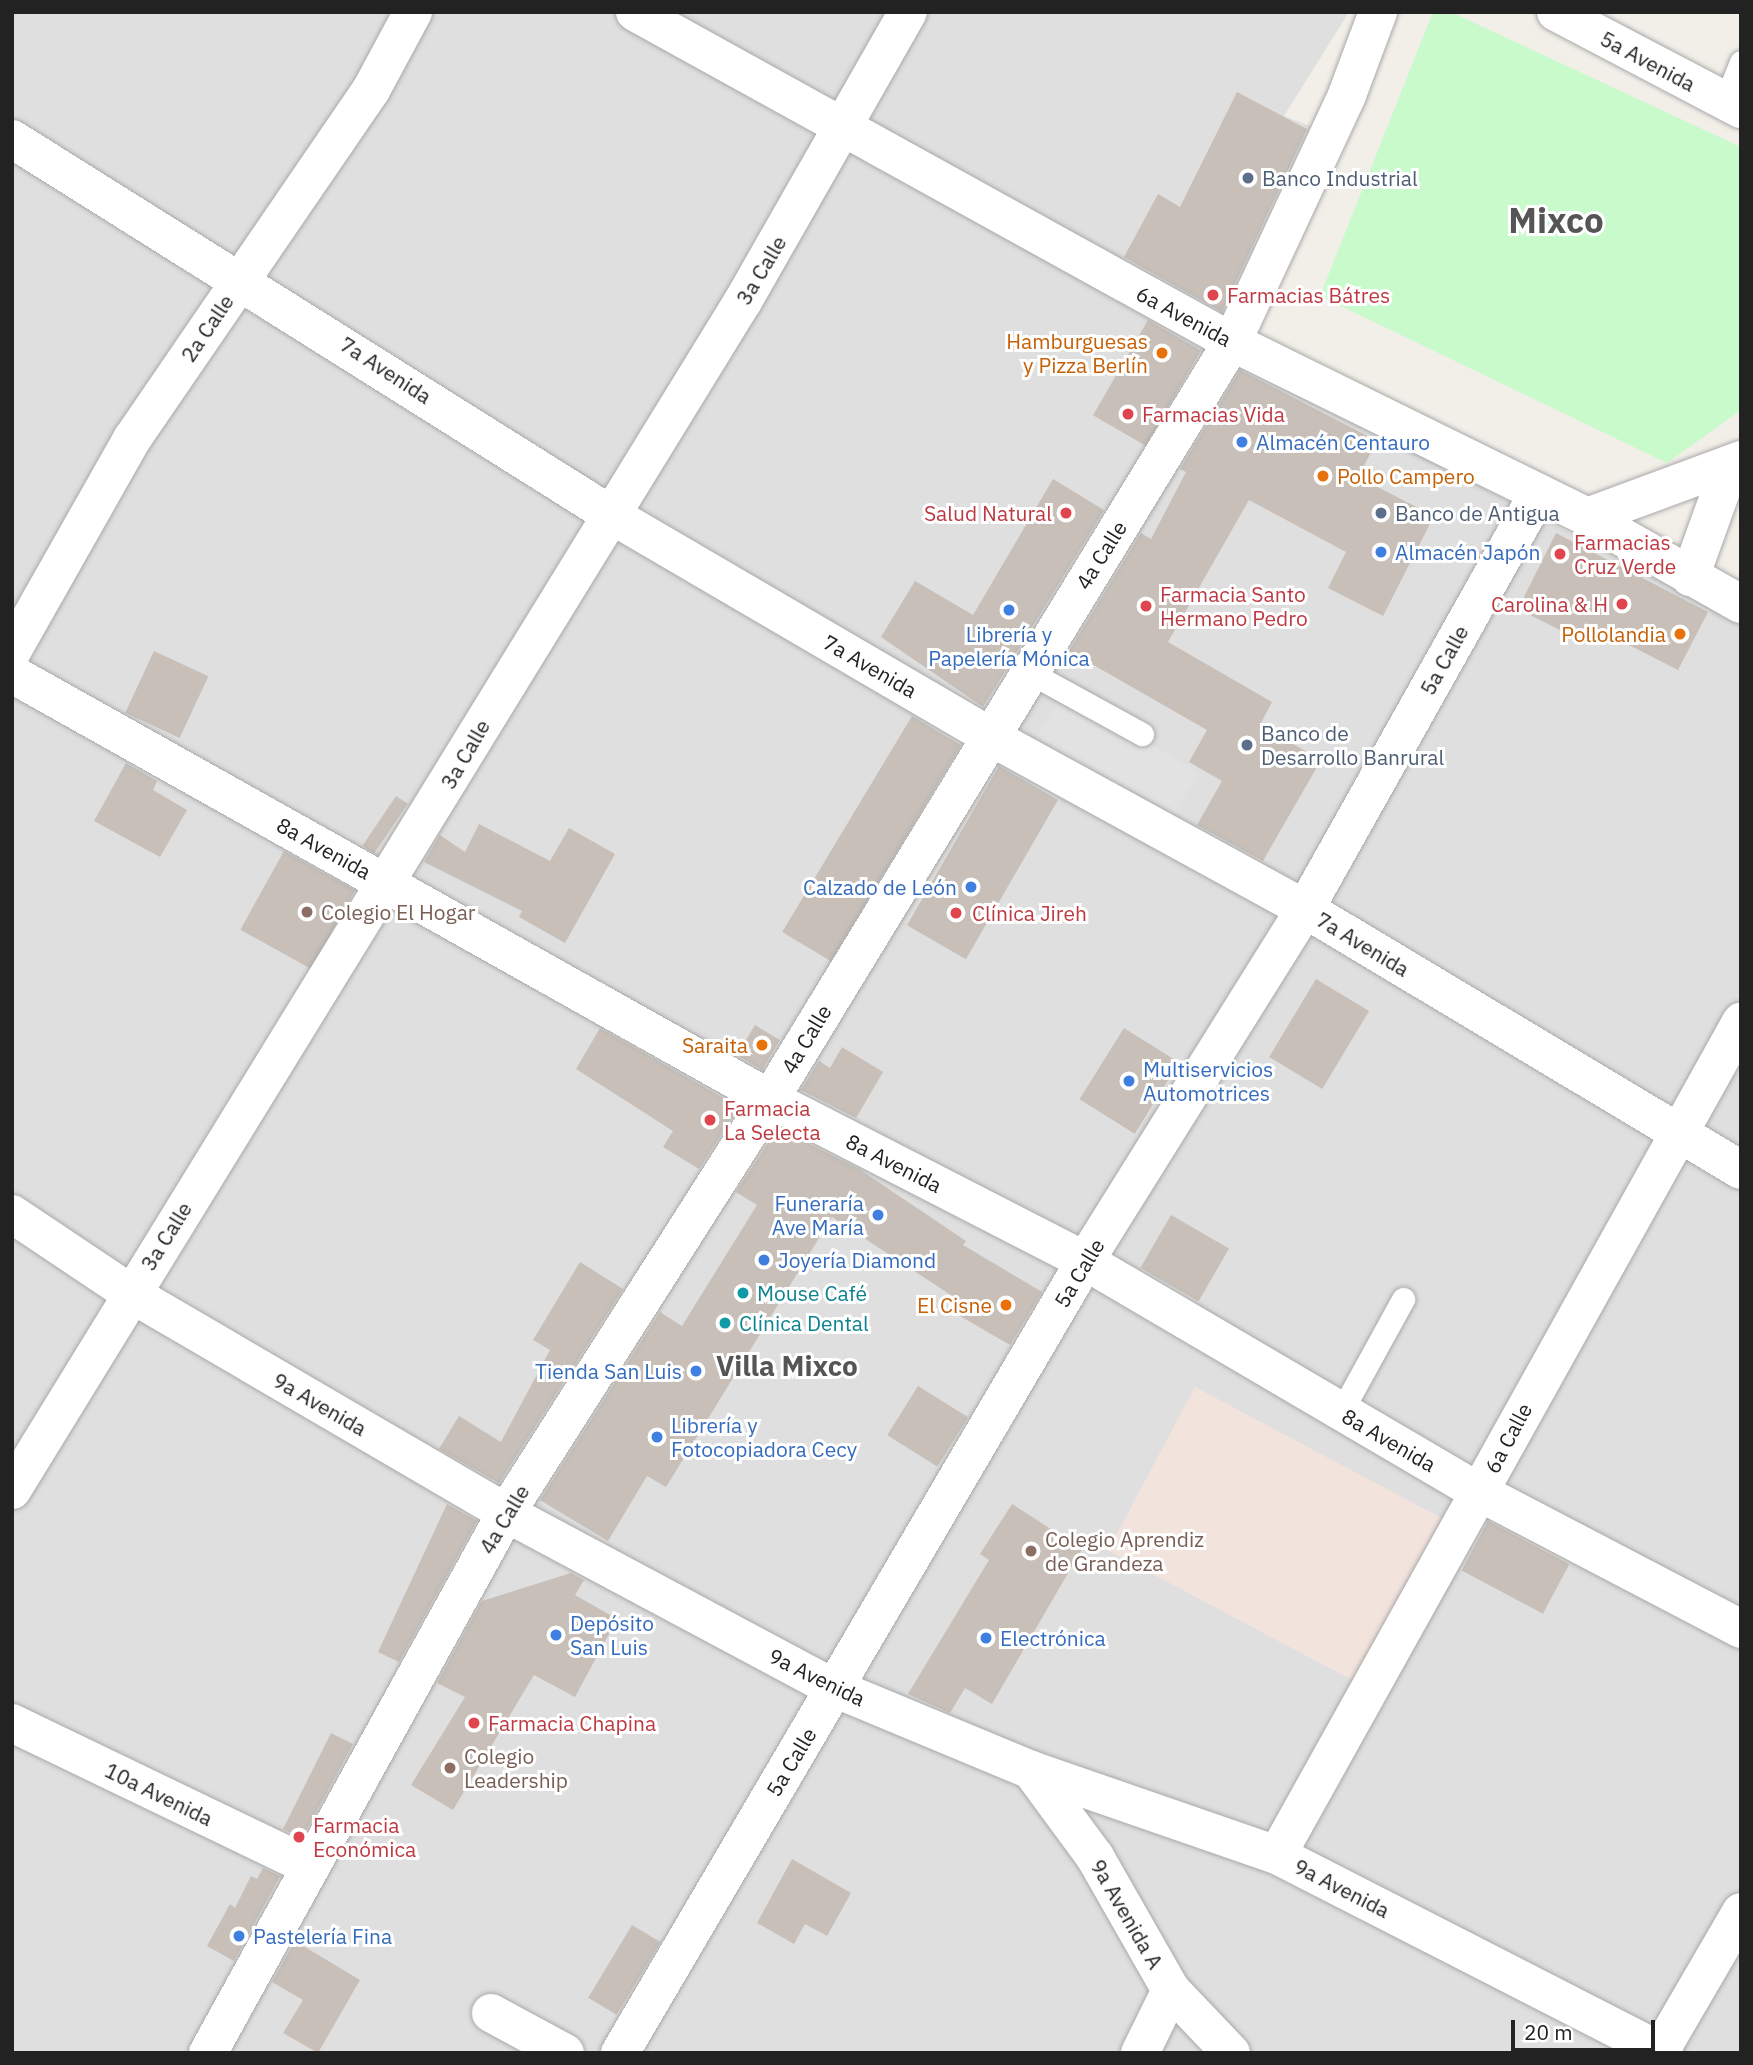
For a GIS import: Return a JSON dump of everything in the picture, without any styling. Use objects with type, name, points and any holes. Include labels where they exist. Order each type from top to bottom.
[{"type":"street","name":"2a Calle","points":[[12,650],[132,439],[371,90],[413,12]]},
{"type":"street","name":"6a Avenida","points":[[635,12],[843,131],[1232,342],[1587,517],[1741,604]]},
{"type":"street","name":"3a Calle","points":[[12,1490],[130,1293],[388,884],[608,513],[843,131],[908,12]]},
{"type":"street","name":"4a Calle","points":[[208,2053],[307,1865],[506,1513],[769,1099],[1232,342],[1348,95],[1378,12]]},
{"type":"street","name":"5a Avenida","points":[[1556,12],[1733,105]]},
{"type":"street","name":"7a Avenida","points":[[12,139],[241,277],[608,513],[989,736],[1305,909],[1741,1170]]},
{"type":"street","points":[[1587,517],[1736,463]]},
{"type":"street","points":[[1690,577],[1736,463]]},
{"type":"street","name":"5a Calle","points":[[628,2050],[834,1688],[1085,1261],[1305,909],[1538,493]]},
{"type":"street","name":"8a Avenida","points":[[12,674],[769,1099],[1085,1261],[1479,1492],[1741,1629]]},
{"type":"street","name":"6a Calle","points":[[1277,1855],[1479,1492],[1675,1131],[1741,1022]]},
{"type":"street","name":"9a Avenida","points":[[12,1214],[130,1293],[506,1513],[834,1688],[1031,1770],[1277,1855],[1661,2052]]},
{"type":"street","name":"10a Avenida","points":[[12,1723],[307,1865]]},
{"type":"street","name":"9a Avenida A","points":[[1031,1770],[1095,1857],[1171,1990],[1231,2053]]},
{"type":"street","points":[[1661,2052],[1741,1912]]},
{"type":"street","points":[[1140,2053],[1171,1990]]},
{"type":"street","points":[[491,2014],[565,2053]]},
{"type":"lane","points":[[1733,105],[1741,62]]},
{"type":"lane","points":[[1029,672],[1142,734]]},
{"type":"lane","points":[[1341,1412],[1403,1299]]},
{"type":"shaded area","points":[[12,12],[1349,12],[1284,116],[1331,134],[1207,344],[1741,622],[1741,2053],[12,2053]]},
{"type":"shaded area","points":[[1062,693],[1199,772],[1170,821],[1034,742]]},
{"type":"shaded area","points":[[1195,1387],[1448,1521],[1361,1685],[1108,1550]]},
{"type":"green space","points":[[1433,12],[1451,12],[1741,147],[1741,410],[1667,463],[1320,296]]},
{"type":"building","points":[[1237,92],[1307,129],[1222,312],[1124,257],[1158,194],[1180,207]]},
{"type":"building","name":"Hamburguesas y Pizza Berlín","points":[[1148,320],[1201,350],[1146,446],[1093,415]]},
{"type":"building","points":[[1240,370],[1377,441],[1358,477],[1434,516],[1383,616],[1328,588],[1346,552],[1249,500],[1168,642],[1272,702],[1260,725],[1321,760],[1263,861],[1197,825],[1222,781],[1189,762],[1207,730],[1069,651],[1141,533],[1151,539],[1186,472],[1180,469]]},
{"type":"building","points":[[1053,479],[1104,510],[983,707],[881,637],[915,581],[973,615]]},
{"type":"building","points":[[1556,533],[1708,612],[1678,670],[1586,623],[1578,639],[1518,609]]},
{"type":"building","points":[[154,651],[208,676],[180,738],[125,713]]},
{"type":"building","points":[[912,716],[961,745],[831,961],[782,932]]},
{"type":"building","points":[[126,763],[157,781],[153,790],[187,810],[160,857],[94,821]]},
{"type":"building","points":[[999,766],[1058,800],[966,959],[907,925]]},
{"type":"building","points":[[396,796],[408,804],[374,854],[362,846]]},
{"type":"building","points":[[479,824],[550,861],[569,828],[615,854],[565,943],[519,917],[522,911],[424,862],[440,835],[465,852]]},
{"type":"building","name":"Colegio El Hogar","points":[[284,851],[355,890],[311,969],[240,930]]},
{"type":"building","points":[[1316,979],[1369,1011],[1322,1089],[1269,1057]]},
{"type":"building","name":"Saraita","points":[[755,1025],[780,1040],[762,1070],[737,1055]]},
{"type":"building","points":[[600,1028],[739,1107],[699,1169],[663,1147],[673,1131],[576,1069]]},
{"type":"building","name":"Multiservicios Automotrices","points":[[1124,1028],[1179,1062],[1135,1134],[1079,1099]]},
{"type":"building","points":[[842,1047],[883,1072],[856,1118],[801,1090],[819,1061],[830,1068]]},
{"type":"building","points":[[778,1128],[859,1169],[966,1241],[963,1245],[1042,1292],[1010,1345],[960,1316],[966,1305],[832,1217],[666,1487],[647,1476],[608,1541],[540,1500],[660,1312],[682,1326],[757,1205],[736,1192]]},
{"type":"building","points":[[1171,1215],[1229,1248],[1199,1301],[1140,1268]]},
{"type":"building","points":[[580,1262],[623,1289],[499,1483],[439,1449],[459,1416],[501,1442],[550,1350],[533,1340]]},
{"type":"building","points":[[918,1386],[968,1417],[937,1466],[887,1435]]},
{"type":"building","points":[[447,1504],[477,1521],[399,1662],[378,1652]]},
{"type":"building","points":[[1012,1504],[1082,1549],[992,1704],[965,1688],[950,1713],[908,1694],[989,1560],[980,1554]]},
{"type":"building","points":[[1488,1521],[1569,1564],[1543,1614],[1462,1570]]},
{"type":"building","points":[[571,1573],[584,1580],[575,1595],[617,1619],[575,1697],[534,1675],[453,1810],[411,1785],[465,1697],[437,1683],[482,1601]]},
{"type":"building","points":[[331,1733],[353,1744],[302,1838],[283,1829]]},
{"type":"building","points":[[792,1859],[851,1893],[827,1936],[805,1924],[794,1944],[757,1923]]},
{"type":"building","points":[[263,1868],[280,1876],[234,1961],[207,1946],[230,1904],[235,1908],[251,1876],[257,1879]]},
{"type":"building","points":[[632,1925],[660,1942],[617,2015],[588,1998]]},
{"type":"building","points":[[295,1941],[360,1980],[318,2053],[283,2033],[303,2000],[272,1982]]},
{"type":"place","name":"Banco Industrial","points":[[1248,178]]},
{"type":"place","name":"Farmacias Bátres","points":[[1213,295]]},
{"type":"place","name":"Hamburguesas y Pizza Berlín","points":[[1162,353]]},
{"type":"place","name":"Farmacias Vida","points":[[1128,414]]},
{"type":"place","name":"Almacén Centauro","points":[[1242,442]]},
{"type":"place","name":"Pollo Campero","points":[[1323,476]]},
{"type":"place","name":"Salud Natural","points":[[1066,513]]},
{"type":"place","name":"Banco de Antigua","points":[[1381,513]]},
{"type":"place","name":"Almacén Japón","points":[[1381,552]]},
{"type":"place","name":"Farmacias Cruz Verde","points":[[1560,554]]},
{"type":"place","name":"Carolina & H","points":[[1622,604]]},
{"type":"place","name":"Farmacia Santo Hermano Pedro","points":[[1146,606]]},
{"type":"place","name":"Librería y Papelería Mónica","points":[[1009,610]]},
{"type":"place","name":"Pollolandia","points":[[1680,634]]},
{"type":"place","name":"Banco de Desarrollo Banrural","points":[[1247,745]]},
{"type":"place","name":"Calzado de León","points":[[971,887]]},
{"type":"place","name":"Colegio El Hogar","points":[[307,912]]},
{"type":"place","name":"Clínica Jireh","points":[[956,913]]},
{"type":"place","name":"Saraita","points":[[762,1045]]},
{"type":"place","name":"Multiservicios Automotrices","points":[[1129,1081]]},
{"type":"place","name":"Farmacia La Selecta","points":[[710,1120]]},
{"type":"place","name":"Funeraría Ave María","points":[[878,1215]]},
{"type":"place","name":"Joyería Diamond","points":[[764,1260]]},
{"type":"place","name":"Mouse Café","points":[[743,1293]]},
{"type":"place","name":"El Cisne","points":[[1006,1305]]},
{"type":"place","name":"Clínica Dental","points":[[725,1323]]},
{"type":"place","name":"Tienda San Luis","points":[[696,1371]]},
{"type":"place","name":"Librería y Fotocopiadora Cecy","points":[[657,1437]]},
{"type":"place","name":"Colegio Aprendiz de Grandeza","points":[[1031,1551]]},
{"type":"place","name":"Depósito San Luis","points":[[556,1635]]},
{"type":"place","name":"Electrónica","points":[[986,1638]]},
{"type":"place","name":"Farmacia Chapina","points":[[474,1723]]},
{"type":"place","name":"Colegio Leadership","points":[[450,1768]]},
{"type":"place","name":"Farmacia Económica","points":[[299,1837]]},
{"type":"place","name":"Pastelería Fina","points":[[239,1936]]},
{"type":"district","name":"Mixco","points":[[1556,220]]},
{"type":"district","name":"Villa Mixco","points":[[787,1366]]}]
